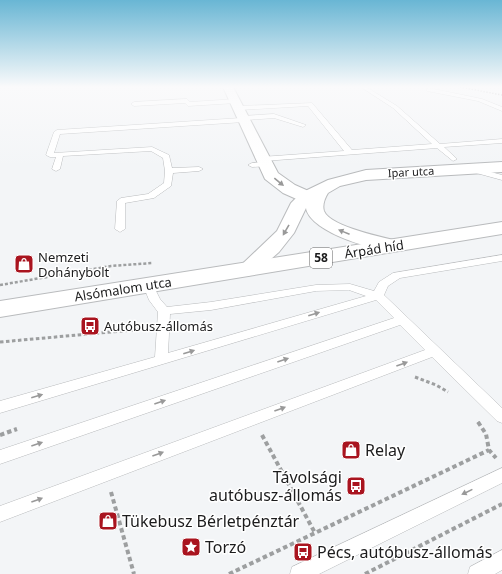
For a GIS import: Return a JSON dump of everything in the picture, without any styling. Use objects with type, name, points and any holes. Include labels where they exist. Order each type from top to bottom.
[{"type":"street","points":[[242,114],[261,163],[271,176],[282,185],[314,193]]},
{"type":"street","name":"Ipar utca","points":[[314,193],[347,178],[366,175],[502,167]]},
{"type":"street","points":[[314,193],[315,212],[319,218],[338,230],[356,237],[395,246]]},
{"type":"street","points":[[247,270],[272,248],[284,233],[298,207],[314,193]]},
{"type":"street","name":"Árpád híd","points":[[247,270],[502,228]]},
{"type":"street","name":"Alsómalom utca","points":[[0,309],[247,270]]},
{"type":"lane","points":[[120,229],[121,201],[152,196],[168,184],[169,171],[166,157],[152,149],[50,155],[57,132],[225,114]]},
{"type":"lane","points":[[256,114],[274,116],[304,125]]},
{"type":"lane","points":[[318,114],[350,153]]},
{"type":"lane","points":[[402,114],[453,159]]},
{"type":"lane","points":[[261,163],[350,153],[502,141]]},
{"type":"lane","points":[[56,169],[60,154]]},
{"type":"lane","points":[[169,171],[199,169]]},
{"type":"lane","points":[[471,169],[502,178]]},
{"type":"lane","points":[[378,296],[383,284],[397,275],[502,258]]},
{"type":"lane","points":[[148,285],[155,300],[164,311],[161,361]]},
{"type":"lane","points":[[164,311],[211,306],[316,288],[350,287],[378,296],[502,417]]},
{"type":"lane","points":[[0,407],[161,361],[378,296]]},
{"type":"lane","points":[[0,456],[402,320]]},
{"type":"lane","points":[[0,514],[435,351]]},
{"type":"lane","points":[[299,574],[502,475]]},
{"type":"lane","points":[[477,574],[502,559]]},
{"type":"path","points":[[0,285],[111,266],[156,262]]},
{"type":"path","points":[[261,435],[314,533]]},
{"type":"path","points":[[229,574],[488,450]]},
{"type":"path","points":[[110,490],[134,574]]},
{"type":"path","points":[[366,574],[502,504]]},
{"type":"place","name":"Nemzeti Dohánybolt","points":[[24,264]]},
{"type":"place","name":"Autóbusz-állomás","points":[[90,326]]},
{"type":"place","name":"Relay","points":[[351,450]]},
{"type":"place","name":"Távolsági autóbusz-állomás","points":[[356,486]]},
{"type":"place","name":"Tükebusz Bérletpénztár","points":[[108,521]]},
{"type":"place","name":"Torzó","points":[[191,547]]},
{"type":"place","name":"Pécs, autóbusz-állomás","points":[[303,552]]}]
